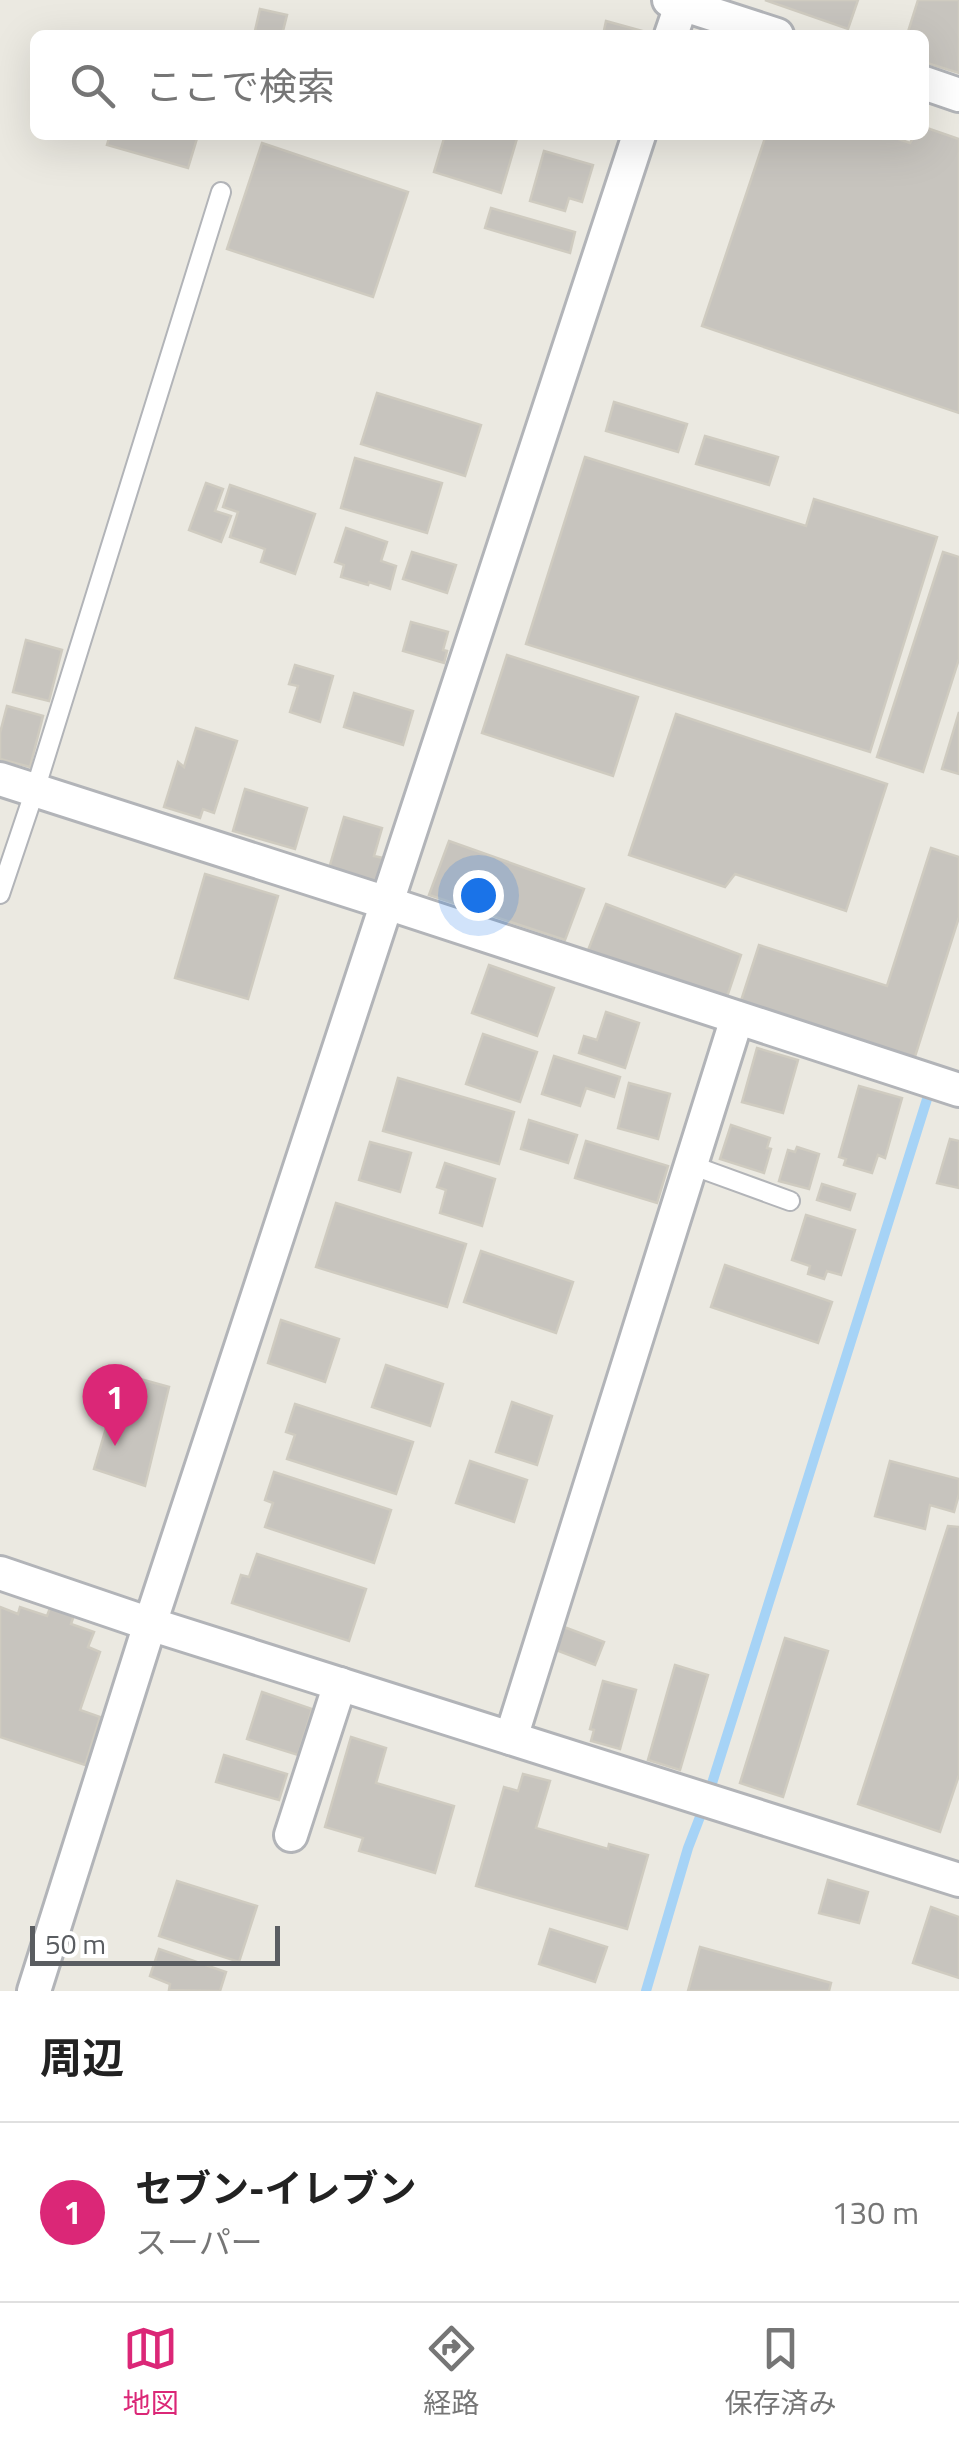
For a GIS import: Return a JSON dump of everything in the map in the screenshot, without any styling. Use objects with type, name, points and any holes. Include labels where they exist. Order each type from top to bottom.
[{"type":"street","points":[[676,10],[756,30]]},
{"type":"street","points":[[929,85],[959,94]]},
{"type":"street","points":[[34,1991],[150,1624],[636,140]]},
{"type":"street","points":[[0,779],[959,1090]]},
{"type":"street","points":[[511,1738],[737,1018]]},
{"type":"street","points":[[0,1573],[959,1880]]},
{"type":"street","points":[[291,1835],[340,1684]]},
{"type":"lane","points":[[0,894],[221,192]]},
{"type":"lane","points":[[691,1165],[790,1202]]},
{"type":"building","points":[[765,0],[858,0],[848,29]]},
{"type":"building","points":[[918,0],[959,0],[959,73],[929,64],[929,30],[909,30]]},
{"type":"building","points":[[260,9],[287,15],[283,30],[255,30]]},
{"type":"building","points":[[606,21],[638,30],[604,30]]},
{"type":"building","points":[[929,129],[959,139],[959,413],[702,326],[764,140],[910,143],[929,140]]},
{"type":"building","points":[[108,140],[196,140],[188,168],[107,145]]},
{"type":"building","points":[[444,140],[517,140],[501,193],[434,172]]},
{"type":"building","points":[[262,143],[408,192],[373,297],[227,249]]},
{"type":"building","points":[[544,151],[593,165],[582,202],[569,198],[565,211],[530,201]]},
{"type":"building","points":[[491,208],[575,232],[570,253],[485,228]]},
{"type":"building","points":[[377,393],[481,425],[465,476],[361,444]]},
{"type":"building","points":[[614,402],[687,424],[678,452],[606,431]]},
{"type":"building","points":[[705,436],[778,457],[769,485],[696,464]]},
{"type":"building","points":[[585,457],[806,526],[814,499],[937,537],[870,752],[526,644]]},
{"type":"building","points":[[355,458],[442,483],[427,533],[341,508]]},
{"type":"building","points":[[206,483],[223,489],[215,511],[231,516],[221,542],[189,530]]},
{"type":"building","points":[[230,485],[315,514],[295,574],[261,562],[265,549],[230,537],[238,512],[223,507]]},
{"type":"building","points":[[346,528],[387,542],[381,561],[396,566],[390,589],[341,577],[344,565],[335,562]]},
{"type":"building","points":[[412,552],[456,565],[447,593],[403,579]]},
{"type":"building","points":[[943,552],[959,557],[959,659],[923,772],[877,757]]},
{"type":"building","points":[[411,622],[448,632],[444,663],[403,651]]},
{"type":"building","points":[[26,640],[62,650],[49,701],[13,692]]},
{"type":"building","points":[[507,655],[638,697],[613,776],[482,733]]},
{"type":"building","points":[[295,665],[333,676],[320,722],[290,712],[298,686],[289,684]]},
{"type":"building","points":[[354,693],[413,711],[403,745],[344,727]]},
{"type":"building","points":[[7,706],[43,716],[30,767],[0,759],[0,733]]},
{"type":"building","points":[[959,712],[959,774],[942,769]]},
{"type":"building","points":[[676,714],[887,784],[846,911],[735,874],[725,887],[629,855]]},
{"type":"building","points":[[196,728],[237,741],[214,813],[203,809],[200,818],[164,807],[178,762],[184,767]]},
{"type":"building","points":[[245,789],[307,808],[295,849],[233,831]]},
{"type":"building","points":[[344,817],[382,828],[374,856],[383,858],[374,887],[328,872]]},
{"type":"building","points":[[449,841],[584,889],[565,940],[429,895]]},
{"type":"building","points":[[931,848],[959,857],[959,917],[913,1063],[739,1007],[759,945],[887,986]]},
{"type":"building","points":[[205,874],[278,896],[248,999],[175,978]]},
{"type":"building","points":[[606,904],[741,955],[727,997],[587,953]]},
{"type":"building","points":[[489,965],[554,988],[537,1036],[472,1013]]},
{"type":"building","points":[[606,1012],[639,1023],[625,1068],[579,1053],[584,1036],[597,1040]]},
{"type":"building","points":[[483,1034],[537,1052],[520,1102],[466,1084]]},
{"type":"building","points":[[757,1048],[798,1060],[783,1113],[742,1102]]},
{"type":"building","points":[[554,1056],[620,1077],[614,1097],[586,1088],[580,1106],[542,1094]]},
{"type":"building","points":[[398,1078],[514,1112],[499,1164],[383,1131]]},
{"type":"building","points":[[629,1083],[670,1094],[658,1139],[618,1128]]},
{"type":"building","points":[[859,1086],[902,1098],[885,1158],[878,1155],[872,1173],[844,1165],[846,1159],[839,1157]]},
{"type":"building","points":[[529,1120],[577,1135],[568,1163],[521,1149]]},
{"type":"building","points":[[731,1125],[770,1138],[764,1173],[720,1159]]},
{"type":"building","points":[[950,1139],[959,1141],[959,1188],[937,1183]]},
{"type":"building","points":[[586,1141],[668,1166],[657,1203],[575,1178]]},
{"type":"building","points":[[370,1142],[411,1153],[400,1192],[359,1180]]},
{"type":"building","points":[[797,1147],[819,1154],[809,1189],[779,1181],[788,1150],[795,1152]]},
{"type":"building","points":[[445,1163],[495,1179],[482,1226],[440,1213],[446,1190],[437,1187]]},
{"type":"building","points":[[822,1184],[855,1194],[850,1210],[817,1200]]},
{"type":"building","points":[[336,1203],[466,1244],[447,1307],[316,1267]]},
{"type":"building","points":[[806,1215],[855,1230],[841,1275],[827,1271],[824,1279],[808,1274],[810,1266],[792,1260]]},
{"type":"building","points":[[481,1251],[573,1282],[556,1333],[464,1302]]},
{"type":"building","points":[[725,1265],[832,1302],[818,1343],[711,1307]]},
{"type":"building","points":[[281,1320],[339,1339],[325,1382],[268,1363]]},
{"type":"building","points":[[386,1365],[443,1384],[430,1426],[372,1407]]},
{"type":"building","points":[[122,1374],[169,1387],[145,1486],[94,1469]]},
{"type":"building","points":[[512,1402],[552,1416],[537,1465],[496,1452]]},
{"type":"building","points":[[295,1404],[413,1442],[396,1494],[287,1459],[295,1435],[286,1432]]},
{"type":"building","points":[[470,1461],[527,1480],[514,1522],[456,1503]]},
{"type":"building","points":[[890,1461],[959,1479],[954,1512],[930,1505],[925,1529],[875,1516]]},
{"type":"building","points":[[274,1472],[391,1510],[374,1563],[265,1527],[273,1503],[265,1500]]},
{"type":"building","points":[[948,1526],[959,1527],[959,1775],[940,1832],[858,1804]]},
{"type":"building","points":[[257,1554],[366,1589],[349,1641],[232,1603],[241,1575],[249,1577]]},
{"type":"building","points":[[0,1607],[18,1614],[20,1607],[47,1616],[50,1608],[74,1615],[71,1624],[94,1632],[88,1647],[100,1652],[80,1710],[100,1717],[85,1765],[0,1737]]},
{"type":"building","points":[[564,1627],[604,1642],[595,1665],[556,1650]]},
{"type":"building","points":[[785,1638],[828,1651],[783,1797],[740,1783]]},
{"type":"building","points":[[675,1665],[708,1675],[680,1770],[648,1760]]},
{"type":"building","points":[[603,1681],[636,1690],[620,1749],[591,1741],[594,1730],[590,1729]]},
{"type":"building","points":[[262,1692],[312,1709],[298,1755],[247,1739]]},
{"type":"building","points":[[351,1737],[386,1748],[376,1783],[454,1806],[435,1873],[359,1851],[363,1838],[325,1827]]},
{"type":"building","points":[[224,1755],[287,1774],[279,1800],[216,1782]]},
{"type":"building","points":[[523,1774],[550,1781],[536,1828],[608,1849],[609,1844],[648,1855],[627,1929],[476,1886],[504,1787],[518,1791]]},
{"type":"building","points":[[828,1880],[868,1892],[859,1923],[819,1913]]},
{"type":"building","points":[[177,1881],[257,1906],[239,1962],[159,1936]]},
{"type":"building","points":[[931,1907],[959,1917],[959,1978],[913,1963]]},
{"type":"building","points":[[550,1929],[607,1947],[595,1982],[539,1964]]},
{"type":"building","points":[[700,1947],[831,1983],[829,1991],[688,1991]]},
{"type":"building","points":[[159,1949],[226,1972],[220,1991],[169,1990],[170,1984],[150,1976]]},
{"type":"waterway","points":[[646,1991],[928,1096]]},
{"type":"place","name":"セブン-イレブン","points":[[115,1446]]}]
